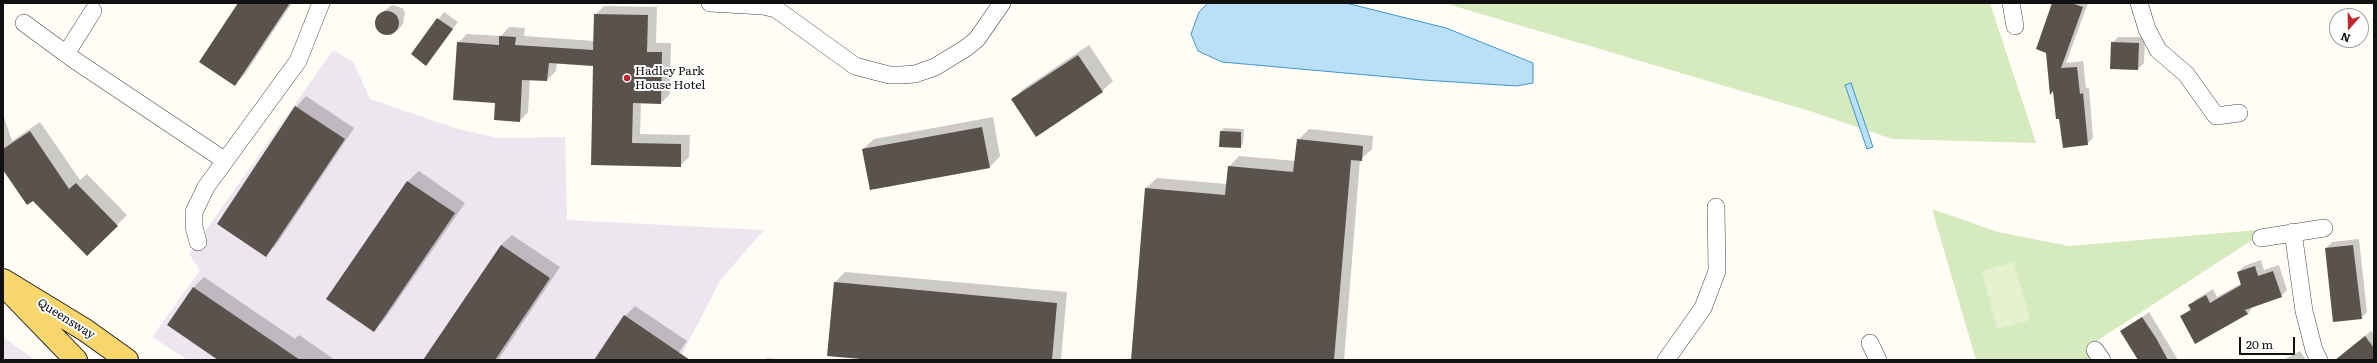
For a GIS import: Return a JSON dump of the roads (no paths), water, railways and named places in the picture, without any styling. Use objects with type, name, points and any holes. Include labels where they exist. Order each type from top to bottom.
[{"type":"main road","name":"Queensway","points":[[3,280],[85,330],[123,359]]},
{"type":"main road","name":"Queensway","points":[[3,285],[76,360]]},
{"type":"street","points":[[198,242],[194,227],[194,212],[206,187],[224,160],[298,60],[321,3]]},
{"type":"street","points":[[710,3],[763,6],[776,9],[855,66],[889,75],[915,74],[935,67],[966,48],[977,39],[1002,3]]},
{"type":"street","points":[[2011,3],[2015,26]]},
{"type":"street","points":[[2140,3],[2147,29],[2158,50],[2186,74],[2216,116],[2239,113]]},
{"type":"street","points":[[66,54],[93,12]]},
{"type":"street","points":[[24,23],[66,54],[224,160]]},
{"type":"street","points":[[1666,360],[1703,308],[1717,271],[1716,207]]},
{"type":"street","points":[[2261,238],[2324,228]]},
{"type":"street","points":[[2293,232],[2304,311],[2314,350],[2319,360]]},
{"type":"street","points":[[1870,343],[1878,360]]},
{"type":"water","points":[[1208,3],[1346,3],[1446,28],[1533,63],[1533,83],[1517,86],[1423,80],[1222,62],[1198,51],[1191,34],[1199,12]]},
{"type":"water","points":[[1851,83],[1873,147],[1867,149],[1845,85]]},
{"type":"place","name":"Hadley Park House Hotel","points":[[627,78]]}]
